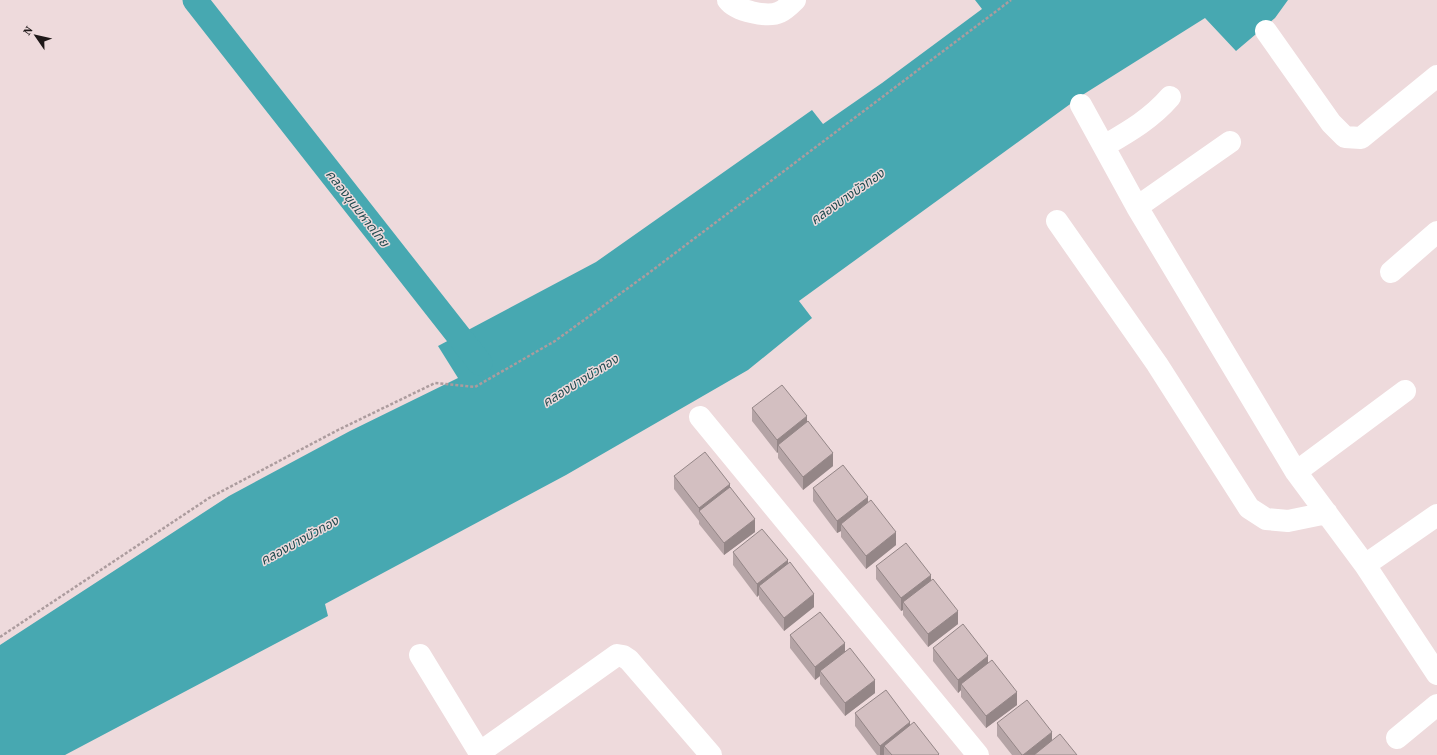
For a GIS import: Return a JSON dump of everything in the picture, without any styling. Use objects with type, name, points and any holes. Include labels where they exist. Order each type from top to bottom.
[{"type":"street","points":[[728,0],[731,4],[751,14],[780,13],[795,0]]},
{"type":"street","points":[[1266,31],[1331,123],[1345,137],[1361,138],[1437,76]]},
{"type":"street","points":[[1104,146],[1136,127],[1160,108],[1170,97]]},
{"type":"street","points":[[1081,105],[1137,207],[1296,472],[1365,564],[1437,674]]},
{"type":"street","points":[[1137,207],[1230,142]]},
{"type":"street","points":[[1057,221],[1156,364],[1249,508],[1266,519],[1288,521],[1327,513]]},
{"type":"street","points":[[1390,272],[1437,232]]},
{"type":"street","points":[[1296,472],[1405,391]]},
{"type":"street","points":[[700,417],[978,755]]},
{"type":"street","points":[[1365,564],[1437,515]]},
{"type":"street","points":[[420,656],[480,754],[617,655],[623,656],[629,660],[710,755]]},
{"type":"street","points":[[1397,738],[1437,705]]},
{"type":"path","points":[[0,636],[209,498],[338,430],[435,383],[475,387],[555,341],[646,275],[1012,0]]},
{"type":"water","name":"คลองบางบัวทอง","points":[[975,0],[1288,0],[1275,18],[1236,51],[1205,18],[1084,94],[799,301],[812,318],[748,370],[566,475],[325,604],[328,616],[65,755],[0,755],[0,645],[229,496],[350,431],[458,378],[438,346],[596,262],[812,110],[823,124],[882,83],[982,9]]},
{"type":"building","points":[[782,385],[807,416],[777,440],[752,408]]},
{"type":"building","points":[[808,421],[833,453],[803,477],[778,445]]},
{"type":"building","points":[[705,452],[730,484],[699,508],[674,476]]},
{"type":"building","points":[[843,465],[868,497],[837,521],[813,488]]},
{"type":"building","points":[[730,487],[755,519],[724,543],[699,511]]},
{"type":"building","points":[[871,500],[896,532],[866,556],[841,524]]},
{"type":"building","points":[[762,529],[788,560],[757,584],[733,552]]},
{"type":"building","points":[[906,543],[931,575],[901,598],[876,566]]},
{"type":"building","points":[[790,562],[814,594],[784,618],[759,586]]},
{"type":"building","points":[[933,579],[958,611],[928,634],[903,602]]},
{"type":"building","points":[[820,612],[845,643],[815,667],[790,635]]},
{"type":"building","points":[[963,624],[988,656],[958,680],[933,648]]},
{"type":"building","points":[[850,648],[875,680],[845,703],[820,671]]},
{"type":"building","points":[[992,660],[1017,692],[986,716],[961,684]]},
{"type":"building","points":[[886,690],[910,722],[880,746],[855,713]]},
{"type":"building","points":[[1027,700],[1052,732],[1022,755],[997,723]]},
{"type":"building","points":[[914,722],[939,754],[938,755],[892,755],[884,746]]},
{"type":"building","points":[[1060,734],[1077,755],[1034,755]]},
{"type":"waterway","name":"คลองขุนมหาดไทย","points":[[195,0],[480,363]]}]
